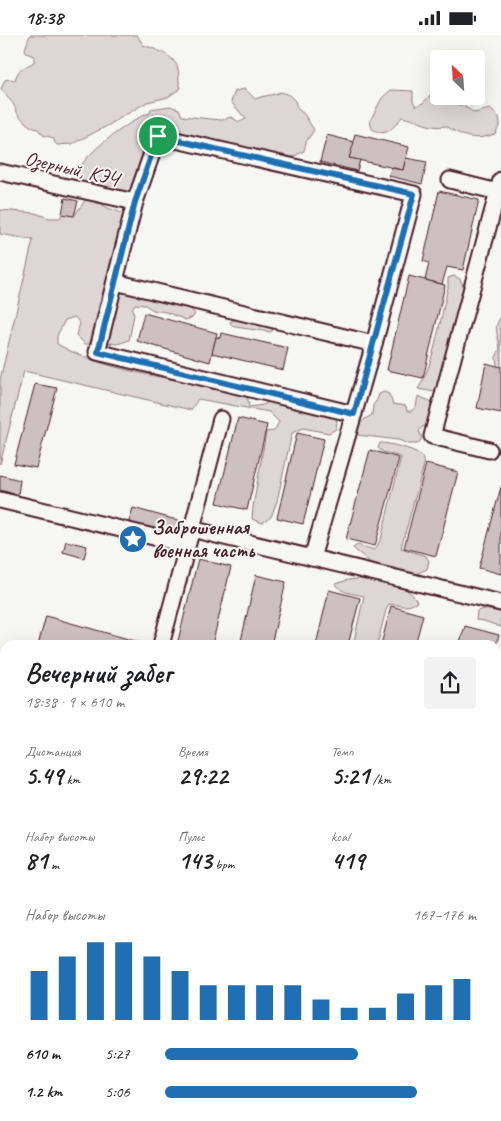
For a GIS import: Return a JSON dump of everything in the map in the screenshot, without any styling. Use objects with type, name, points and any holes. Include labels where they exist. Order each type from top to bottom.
[{"type":"street","points":[[312,558],[354,414],[374,344],[414,194],[158,136],[135,202],[98,352],[354,414]]},
{"type":"street","name":"Озерный, КЭЧ","points":[[0,172],[135,202]]},
{"type":"street","points":[[450,180],[500,186],[432,436],[489,450]]},
{"type":"street","points":[[115,282],[374,344]]},
{"type":"street","points":[[162,640],[221,419]]},
{"type":"street","points":[[0,500],[187,545]]},
{"type":"street","points":[[191,529],[501,603]]},
{"type":"shaded area","points":[[30,35],[137,35],[143,45],[164,53],[173,60],[178,69],[181,88],[168,97],[147,102],[72,144],[57,145],[53,138],[43,135],[38,129],[23,120],[1,89],[5,80],[15,80],[24,67],[34,62],[34,56],[26,53],[25,49]]},
{"type":"shaded area","points":[[245,89],[255,99],[281,92],[289,95],[295,101],[297,108],[304,114],[314,130],[306,142],[304,151],[293,157],[274,155],[165,132],[136,188],[129,192],[78,184],[78,175],[82,165],[90,155],[124,127],[143,115],[150,113],[151,109],[170,106],[179,109],[182,116],[221,120],[231,117],[239,122],[246,119],[231,102],[235,91]]},
{"type":"shaded area","points":[[391,90],[413,91],[413,101],[416,106],[423,103],[430,95],[430,105],[459,105],[474,113],[490,109],[499,117],[500,124],[495,134],[475,138],[464,136],[446,126],[429,125],[402,117],[389,131],[377,132],[372,129],[370,121],[382,98]]},
{"type":"shaded area","points":[[86,199],[96,201],[126,216],[114,265],[99,305],[97,333],[93,344],[85,344],[76,335],[80,324],[75,317],[65,320],[57,336],[57,344],[101,363],[150,375],[247,394],[249,407],[263,405],[272,400],[331,414],[337,419],[336,429],[329,433],[303,428],[292,433],[277,501],[271,517],[262,523],[252,519],[253,507],[266,432],[274,431],[279,422],[269,412],[198,399],[191,410],[24,371],[0,464],[0,380],[33,240],[0,234],[0,210],[35,213],[49,218],[60,218],[62,214],[74,216]]},
{"type":"shaded area","points":[[454,276],[460,279],[466,292],[440,393],[418,389],[424,379],[433,354],[448,287],[448,278]]},
{"type":"shaded area","points":[[121,292],[139,292],[187,305],[195,314],[186,320],[166,312],[153,310],[145,305],[135,304],[132,309],[134,315],[129,340],[118,344],[108,343],[106,338]]},
{"type":"shaded area","points":[[501,317],[501,367],[497,366],[496,357],[500,349],[497,325]]},
{"type":"shaded area","points":[[234,320],[260,323],[273,330],[270,332],[235,327],[230,322]]},
{"type":"shaded area","points":[[384,392],[389,394],[393,404],[406,406],[407,411],[411,411],[416,407],[418,396],[437,404],[433,424],[422,427],[419,431],[422,438],[418,444],[358,435],[354,429],[372,415],[373,405],[379,394]]},
{"type":"shaded area","points":[[380,443],[412,450],[420,455],[423,460],[424,465],[401,548],[426,556],[429,561],[427,569],[416,574],[395,571],[372,564],[353,548],[357,545],[375,550],[381,539],[401,457],[383,452],[378,448]]},
{"type":"shaded area","points":[[358,579],[400,586],[413,595],[417,602],[407,606],[389,604],[378,640],[354,640],[364,596],[344,591],[335,584]]},
{"type":"shaded area","points":[[483,609],[501,612],[501,627],[476,620],[477,611]]},
{"type":"building","points":[[355,134],[409,147],[403,170],[349,158]]},
{"type":"building","points":[[327,135],[354,142],[349,158],[360,160],[357,171],[320,162]]},
{"type":"building","points":[[406,158],[427,162],[422,184],[389,176],[391,168],[403,170]]},
{"type":"building","points":[[439,191],[479,200],[463,270],[447,267],[442,284],[425,280],[429,263],[423,261]]},
{"type":"building","points":[[65,198],[78,201],[74,216],[62,214]]},
{"type":"building","points":[[409,276],[445,285],[423,378],[387,370]]},
{"type":"building","points":[[144,313],[217,333],[210,362],[137,341]]},
{"type":"building","points":[[221,333],[288,348],[283,370],[212,353],[216,337],[220,338]]},
{"type":"building","points":[[486,363],[501,367],[501,413],[477,408]]},
{"type":"building","points":[[35,384],[57,388],[36,468],[14,464]]},
{"type":"building","points":[[238,418],[267,425],[247,510],[217,503]]},
{"type":"building","points":[[297,433],[324,439],[303,524],[277,518]]},
{"type":"building","points":[[370,450],[399,458],[375,546],[346,539]]},
{"type":"building","points":[[426,464],[458,472],[436,556],[404,548]]},
{"type":"building","points":[[0,475],[20,480],[18,495],[0,490]]},
{"type":"building","points":[[501,487],[501,574],[479,568]]},
{"type":"building","points":[[133,508],[184,522],[179,539],[128,525]]},
{"type":"building","points":[[66,541],[87,546],[84,558],[63,552]]},
{"type":"building","points":[[198,559],[231,567],[213,640],[178,640]]},
{"type":"building","points":[[256,575],[286,582],[272,640],[241,640]]},
{"type":"building","points":[[329,590],[360,598],[349,640],[317,640]]},
{"type":"building","points":[[391,606],[423,615],[416,640],[382,640]]},
{"type":"building","points":[[46,616],[132,640],[39,640]]},
{"type":"building","points":[[465,626],[499,635],[498,640],[461,640]]},
{"type":"place","name":"Заброшенная военная часть","points":[[133,539]]},
{"type":"route","points":[[158,136],[414,194],[354,414],[98,352],[135,202],[158,136]]}]
